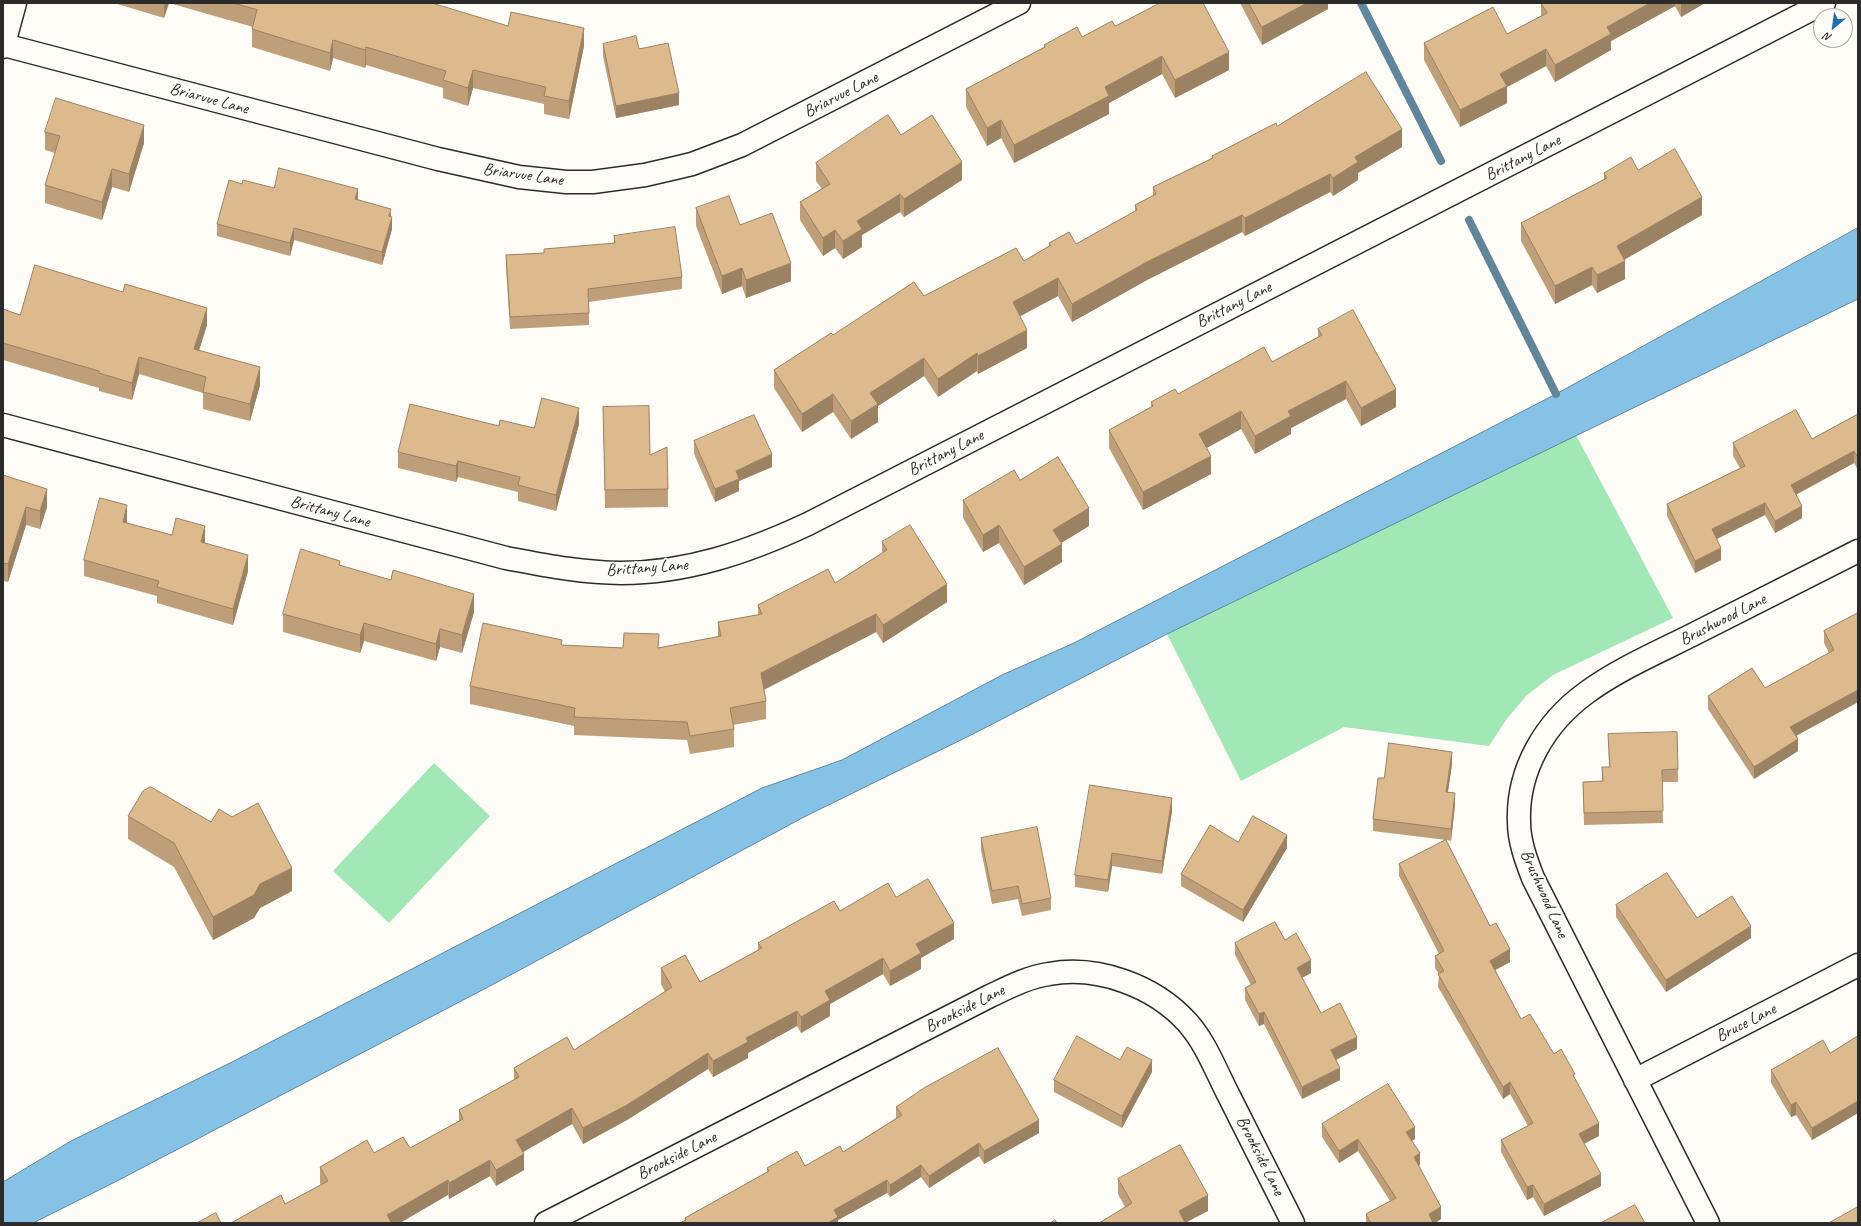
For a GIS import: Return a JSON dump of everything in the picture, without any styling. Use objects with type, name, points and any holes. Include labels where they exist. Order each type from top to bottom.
[{"type":"street","points":[[3,46],[15,3]]},
{"type":"street","name":"Briarvue Lane","points":[[3,46],[453,163],[519,177],[566,182],[593,182],[645,175],[692,164],[742,145],[1020,3]]},
{"type":"street","name":"Brittany Lane","points":[[3,425],[506,558],[578,570],[620,573],[656,571],[692,566],[732,555],[770,541],[808,524],[1824,3]]},
{"type":"street","name":"Brushwood Lane","points":[[1708,1223],[1542,898],[1525,856],[1519,822],[1519,806],[1527,768],[1534,751],[1546,733],[1571,705],[1610,678],[1858,551]]},
{"type":"street","name":"Bruce Lane","points":[[1635,1080],[1858,965]]},
{"type":"street","name":"Brookside Lane","points":[[546,1223],[990,996],[1030,978],[1050,973],[1068,972],[1100,974],[1131,984],[1161,1000],[1186,1021],[1205,1049],[1293,1223]]},
{"type":"green space","points":[[1576,435],[1673,618],[1553,675],[1526,696],[1506,720],[1489,746],[1344,727],[1241,781],[1167,634]]},
{"type":"green space","points":[[434,763],[490,816],[389,923],[333,871]]},
{"type":"water","points":[[1858,228],[1858,299],[1167,634],[973,734],[804,817],[490,986],[115,1182],[33,1223],[3,1223],[3,1182],[71,1141],[232,1062],[762,788],[842,760],[1002,675],[1074,643],[1556,394]]},
{"type":"building","points":[[233,3],[432,3],[508,26],[511,12],[584,28],[569,101],[544,96],[546,87],[473,70],[468,88],[443,80],[446,71],[366,47],[365,50],[333,40],[330,53],[252,29],[257,10]]},
{"type":"building","points":[[1160,3],[1203,3],[1229,52],[1175,80],[1162,56],[1105,87],[1109,96],[1014,145],[1001,120],[987,128],[966,89],[1045,47],[1044,45],[1077,27],[1082,37],[1112,21],[1115,26]]},
{"type":"building","points":[[1249,3],[1307,3],[1262,27]]},
{"type":"building","points":[[1541,3],[1650,3],[1607,27],[1611,34],[1555,65],[1546,49],[1500,74],[1507,86],[1460,110],[1424,43],[1493,7],[1507,34],[1547,13]]},
{"type":"building","points":[[636,36],[639,49],[668,43],[679,93],[616,106],[603,44]]},
{"type":"building","points":[[1366,72],[1402,129],[1355,157],[1358,162],[1333,178],[1330,174],[1245,218],[1242,215],[1147,262],[1072,304],[1058,278],[1013,302],[1027,330],[978,356],[977,353],[938,379],[924,358],[870,393],[878,404],[851,421],[833,394],[802,414],[774,370],[831,333],[833,335],[914,282],[924,296],[1016,248],[1024,261],[1051,245],[1049,243],[1069,232],[1076,244],[1137,210],[1135,205],[1156,194],[1153,187],[1213,158],[1212,156],[1276,123],[1277,126]]},
{"type":"building","points":[[56,98],[144,125],[129,174],[112,169],[102,202],[45,185],[60,136],[45,132]]},
{"type":"building","points":[[888,115],[901,135],[932,115],[962,162],[904,199],[900,194],[857,221],[862,229],[843,241],[835,230],[823,238],[800,202],[830,184],[816,163]]},
{"type":"building","points":[[1675,149],[1702,197],[1617,246],[1625,261],[1597,275],[1592,267],[1555,286],[1521,223],[1607,178],[1604,173],[1631,157],[1638,170]]},
{"type":"building","points":[[279,168],[358,189],[355,199],[391,209],[389,216],[392,217],[382,252],[294,228],[290,243],[217,224],[229,180],[242,184],[243,180],[274,188]]},
{"type":"building","points":[[729,196],[740,225],[772,213],[791,263],[746,280],[742,268],[722,276],[696,208]]},
{"type":"building","points":[[675,227],[682,277],[588,289],[589,313],[510,317],[506,255],[544,253],[544,249],[615,243],[614,236]]},
{"type":"building","points":[[35,265],[123,292],[125,284],[207,308],[194,349],[260,367],[250,404],[203,392],[206,377],[139,357],[132,383],[99,373],[99,371],[3,343],[3,309],[20,315]]},
{"type":"building","points":[[1353,310],[1396,389],[1361,408],[1346,381],[1288,411],[1291,416],[1255,436],[1241,411],[1199,434],[1211,456],[1143,492],[1109,430],[1153,406],[1151,402],[1175,389],[1178,394],[1264,347],[1272,362],[1322,335],[1318,329]]},
{"type":"building","points":[[542,398],[579,408],[556,495],[518,485],[520,477],[458,461],[456,466],[398,452],[410,404],[499,426],[500,420],[534,428]]},
{"type":"building","points":[[649,406],[650,455],[667,447],[668,489],[605,490],[603,407]]},
{"type":"building","points":[[1796,410],[1812,439],[1858,414],[1858,458],[1854,451],[1791,485],[1802,506],[1775,521],[1765,503],[1712,529],[1721,548],[1695,561],[1667,504],[1745,466],[1733,443]]},
{"type":"building","points":[[754,415],[772,454],[736,471],[739,479],[715,489],[694,441]]},
{"type":"building","points":[[1058,457],[1089,508],[1053,530],[1062,544],[1024,567],[999,525],[983,535],[963,500],[1014,470],[1020,480]]},
{"type":"building","points":[[3,475],[47,489],[40,511],[26,507],[8,564],[3,563]]},
{"type":"building","points":[[100,498],[127,505],[123,522],[172,535],[176,518],[205,526],[201,542],[248,555],[233,609],[157,587],[159,581],[84,560]]},
{"type":"building","points":[[910,525],[947,584],[883,625],[876,614],[761,673],[766,701],[730,708],[734,729],[690,736],[687,722],[574,717],[575,708],[470,686],[483,623],[562,640],[561,645],[623,648],[624,633],[659,634],[658,648],[721,636],[718,622],[762,614],[758,605],[828,569],[835,583],[887,550],[882,542]]},
{"type":"building","points":[[301,549],[340,561],[339,565],[391,580],[393,570],[474,594],[462,635],[440,629],[436,644],[364,623],[360,635],[283,614]]},
{"type":"building","points":[[1858,613],[1858,690],[1790,727],[1798,739],[1754,767],[1708,696],[1752,668],[1765,688],[1834,650],[1824,631]]},
{"type":"building","points":[[1677,732],[1678,769],[1662,770],[1663,811],[1584,813],[1583,782],[1603,781],[1602,767],[1610,767],[1608,734]]},
{"type":"building","points":[[1389,743],[1452,752],[1446,792],[1455,793],[1451,829],[1373,819],[1378,778],[1384,778]]},
{"type":"building","points":[[1090,785],[1172,798],[1162,861],[1112,853],[1108,880],[1075,875]]},
{"type":"building","points":[[151,787],[211,822],[219,809],[232,817],[258,803],[292,868],[260,884],[254,895],[213,917],[174,843],[128,816],[143,791]]},
{"type":"building","points":[[1253,816],[1287,835],[1243,910],[1181,874],[1210,825],[1238,842]]},
{"type":"building","points":[[1037,827],[1051,898],[1022,904],[1018,886],[992,891],[981,838]]},
{"type":"building","points":[[1446,840],[1490,926],[1496,923],[1510,949],[1490,961],[1521,1019],[1530,1014],[1554,1054],[1561,1049],[1575,1074],[1573,1075],[1599,1123],[1579,1134],[1601,1174],[1544,1204],[1533,1185],[1527,1187],[1501,1140],[1533,1123],[1510,1082],[1503,1087],[1438,974],[1444,971],[1435,956],[1444,951],[1399,864]]},
{"type":"building","points":[[1667,873],[1697,918],[1732,896],[1751,926],[1666,980],[1616,905]]},
{"type":"building","points":[[928,879],[954,923],[916,944],[921,953],[890,971],[883,958],[825,991],[830,1000],[801,1017],[797,1011],[746,1038],[748,1042],[713,1061],[708,1053],[627,1105],[583,1128],[572,1108],[516,1140],[524,1154],[496,1170],[490,1160],[449,1183],[448,1180],[387,1215],[391,1222],[390,1223],[231,1223],[281,1195],[285,1204],[328,1181],[320,1167],[367,1140],[374,1153],[403,1137],[410,1148],[463,1119],[459,1110],[519,1077],[514,1068],[567,1037],[574,1050],[672,987],[661,968],[685,955],[700,982],[762,948],[758,943],[834,901],[840,911],[888,883],[896,897]]},
{"type":"building","points":[[1275,922],[1285,940],[1296,933],[1311,960],[1297,968],[1321,1013],[1340,1003],[1357,1037],[1331,1050],[1340,1068],[1302,1087],[1264,1012],[1259,1014],[1245,988],[1256,982],[1235,943]]},
{"type":"building","points":[[1077,1036],[1120,1060],[1127,1047],[1152,1060],[1122,1116],[1054,1080]]},
{"type":"building","points":[[1858,1036],[1858,1101],[1812,1128],[1796,1102],[1791,1105],[1771,1070],[1823,1040],[1830,1053]]},
{"type":"building","points":[[998,1048],[1039,1120],[984,1151],[979,1143],[929,1176],[921,1165],[890,1185],[887,1180],[834,1210],[838,1217],[828,1223],[680,1223],[686,1220],[685,1218],[769,1171],[767,1168],[797,1151],[805,1166],[840,1146],[843,1152],[902,1115],[896,1107],[924,1088]]},
{"type":"building","points":[[1388,1084],[1415,1127],[1406,1132],[1420,1153],[1414,1157],[1441,1207],[1429,1214],[1433,1223],[1371,1223],[1366,1214],[1396,1198],[1358,1139],[1339,1151],[1322,1124]]},
{"type":"building","points":[[1180,1145],[1208,1195],[1179,1211],[1185,1223],[1099,1223],[1132,1203],[1118,1179]]},
{"type":"building","points":[[1635,1205],[1645,1223],[1601,1223]]},
{"type":"building","points":[[1858,1207],[1858,1223],[1829,1223]]},
{"type":"building","points":[[216,1213],[221,1223],[197,1223]]},
{"type":"waterway","points":[[1361,3],[1441,161]]},
{"type":"waterway","points":[[1469,220],[1556,394]]}]
